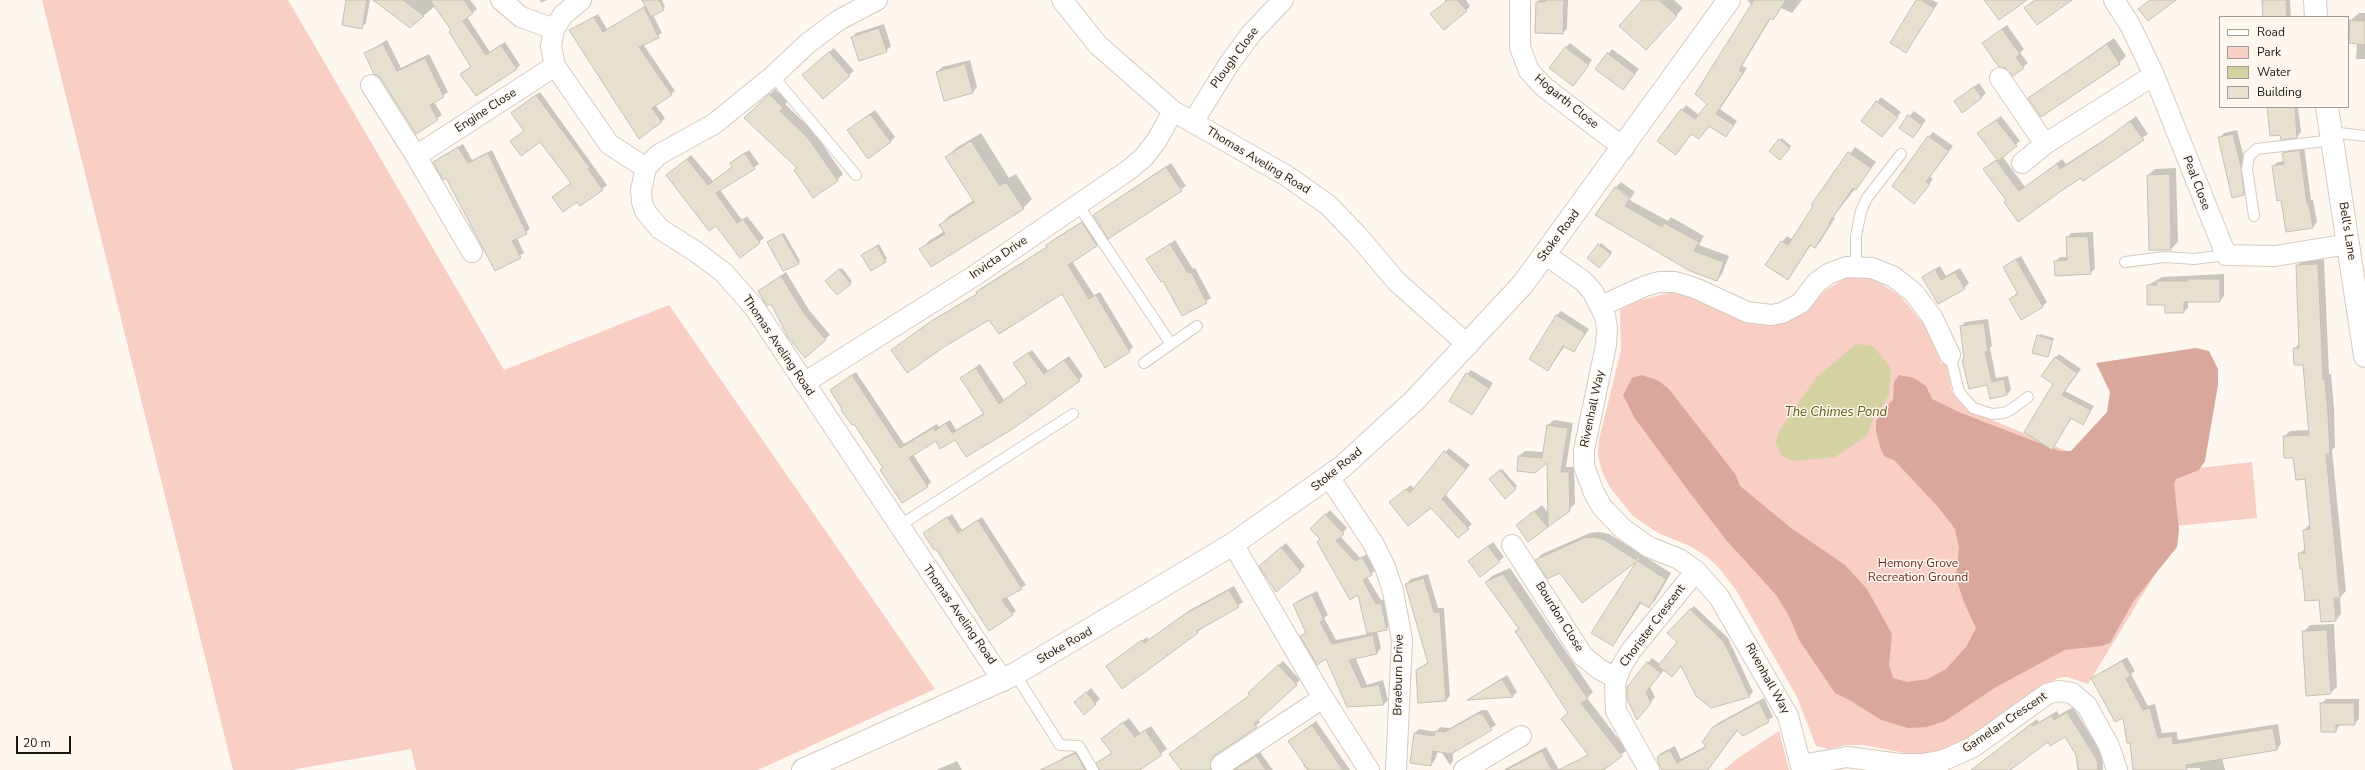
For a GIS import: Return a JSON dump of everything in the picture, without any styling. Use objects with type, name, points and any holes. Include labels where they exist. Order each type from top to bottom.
[{"type":"street","points":[[501,0],[521,17],[554,29]]},
{"type":"street","points":[[581,0],[563,15],[554,29],[551,48],[555,66],[609,144],[646,168],[658,155],[714,124],[773,76],[808,43],[853,12],[877,0]]},
{"type":"street","name":"Thomas Aveling Road","points":[[1062,0],[1098,45],[1173,111],[1287,176],[1328,205],[1358,236],[1397,282],[1468,345]]},
{"type":"street","name":"Plough Close","points":[[1194,122],[1229,64],[1251,34],[1283,0]]},
{"type":"street","name":"Hogarth Close","points":[[1520,0],[1520,47],[1528,71],[1544,87],[1624,148]]},
{"type":"street","name":"Stoke Road","points":[[803,770],[1009,677],[1232,544],[1329,477],[1409,406],[1514,295],[1624,148],[1729,0]]},
{"type":"street","name":"Peal Close","points":[[2114,0],[2130,25],[2154,75],[2226,255]]},
{"type":"street","points":[[2315,0],[2316,16]]},
{"type":"street","name":"Engine Close","points":[[416,156],[555,66]]},
{"type":"street","points":[[2022,162],[2045,144],[2154,75]]},
{"type":"street","points":[[2000,78],[2045,144]]},
{"type":"street","points":[[371,85],[416,156],[472,252]]},
{"type":"street","name":"Bell's Lane","points":[[2327,108],[2365,356]]},
{"type":"street","name":"Invicta Drive","points":[[804,383],[974,276],[1114,181],[1144,157],[1157,140],[1173,111]]},
{"type":"street","name":"Thomas Aveling Road","points":[[646,168],[641,190],[645,211],[660,229],[695,251],[723,272],[754,307],[899,526],[1009,677]]},
{"type":"street","points":[[2226,255],[2275,256],[2349,244]]},
{"type":"street","name":"Rivenhall Way","points":[[1546,254],[1583,281],[1593,292],[1601,306],[1607,328],[1602,364],[1585,439],[1584,466],[1602,507],[1623,529],[1649,547],[1679,559],[1696,571],[1719,597],[1788,716],[1802,767]]},
{"type":"street","points":[[1601,306],[1637,288],[1659,282],[1675,282],[1747,312],[1771,315],[1782,313],[1801,303],[1816,283],[1828,274],[1846,267],[1872,268],[1884,272],[1909,288],[1932,317],[1950,355]]},
{"type":"street","name":"Braeburn Drive","points":[[1329,477],[1373,543],[1385,567],[1393,591],[1402,640],[1396,770]]},
{"type":"street","points":[[1232,544],[1323,698],[1369,770]]},
{"type":"street","name":"Bourdon Close","points":[[1512,545],[1584,656],[1599,669],[1616,678]]},
{"type":"street","name":"Chorister Crescent","points":[[1649,770],[1616,711],[1614,692],[1616,678],[1630,652],[1696,571]]},
{"type":"street","name":"Gamelan Crescent","points":[[1802,767],[1847,757],[1900,764],[1923,764],[1944,760],[1973,747],[2047,694],[2065,691],[2077,695],[2093,715],[2109,746],[2117,770]]},
{"type":"street","points":[[1221,765],[1323,698]]},
{"type":"street","points":[[1464,770],[1521,736]]},
{"type":"lane","points":[[773,76],[856,175]]},
{"type":"lane","points":[[2254,216],[2247,169],[2249,156],[2257,148],[2332,136],[2365,136]]},
{"type":"lane","points":[[1856,267],[1856,236],[1861,211],[1867,198],[1901,154]]},
{"type":"lane","points":[[1078,205],[1171,344]]},
{"type":"lane","points":[[2125,262],[2165,257],[2194,259],[2226,255]]},
{"type":"lane","points":[[1144,362],[1197,326]]},
{"type":"lane","points":[[1950,355],[1959,392],[1973,408],[1992,414],[2004,413],[2012,409],[2028,396]]},
{"type":"lane","points":[[899,526],[1073,414]]},
{"type":"lane","points":[[1009,677],[1060,745],[1079,746],[1093,770]]},
{"type":"green space","points":[[42,0],[288,0],[504,370],[669,305],[935,689],[758,770],[416,770],[411,749],[291,770],[233,770]]},
{"type":"green space","name":"Hemony Grove Recreation Ground","points":[[1865,277],[1875,280],[1900,296],[1927,328],[1933,336],[1941,364],[1946,362],[1952,392],[1961,404],[1973,412],[2074,454],[2172,471],[2252,462],[2257,518],[2174,526],[2176,540],[2088,684],[2067,677],[2058,678],[1973,737],[1943,750],[1915,755],[1864,745],[1847,745],[1829,749],[1816,746],[1797,697],[1736,590],[1719,568],[1706,556],[1690,546],[1658,533],[1633,516],[1611,489],[1603,474],[1598,456],[1599,440],[1621,350],[1620,310],[1638,301],[1672,292],[1686,294],[1743,321],[1763,324],[1799,315],[1826,290],[1845,278]]},
{"type":"green space","points":[[1779,731],[1789,770],[1724,770],[1738,758]]},
{"type":"shaded area","points":[[2196,348],[2209,351],[2218,369],[2218,385],[2205,461],[2199,470],[2176,479],[2174,483],[2179,530],[2177,547],[2133,602],[2110,643],[2102,646],[2065,650],[1996,687],[1945,721],[1927,727],[1908,728],[1881,720],[1835,693],[1799,640],[1790,618],[1777,596],[1727,541],[1690,493],[1634,417],[1623,395],[1632,378],[1642,375],[1657,380],[1668,388],[1736,475],[1740,486],[1791,528],[1845,565],[1867,589],[1892,634],[1889,665],[1893,678],[1907,682],[1928,679],[1946,669],[1966,647],[1976,628],[1963,600],[1956,578],[1959,548],[1955,529],[1939,508],[1894,460],[1885,457],[1881,450],[1876,431],[1876,421],[1883,409],[1893,400],[1894,382],[1899,375],[1914,378],[1926,386],[1932,399],[1961,413],[2060,451],[2071,451],[2107,412],[2110,392],[2096,363]]},
{"type":"water","name":"The Chimes Pond","points":[[1856,344],[1873,346],[1891,368],[1889,395],[1871,423],[1867,436],[1835,457],[1792,461],[1782,456],[1776,443],[1779,431],[1816,378]]},
{"type":"building","points":[[346,0],[367,0],[362,29],[342,25]]},
{"type":"building","points":[[373,0],[403,0],[424,16],[410,28]]},
{"type":"building","points":[[430,0],[464,0],[473,13],[463,21],[486,55],[501,45],[517,69],[476,96],[460,74],[471,67],[449,32],[451,30]]},
{"type":"building","points":[[642,0],[659,0],[664,10],[651,17]]},
{"type":"building","points":[[1448,0],[1457,0],[1467,11],[1444,30],[1430,14]]},
{"type":"building","points":[[1545,0],[1564,0],[1563,34],[1535,33],[1536,2],[1545,2]]},
{"type":"building","points":[[1642,0],[1659,0],[1677,16],[1646,50],[1619,26]]},
{"type":"building","points":[[1754,0],[1786,0],[1773,20],[1770,18],[1739,70],[1743,73],[1716,114],[1734,125],[1726,137],[1709,126],[1699,139],[1691,134],[1676,155],[1657,141],[1681,109],[1695,119],[1707,104],[1695,94]]},
{"type":"building","points":[[1916,0],[1921,0],[1934,8],[1906,53],[1890,43]]},
{"type":"building","points":[[1984,0],[2027,0],[1999,20]]},
{"type":"building","points":[[2035,0],[2072,0],[2037,25],[2024,8]]},
{"type":"building","points":[[2150,0],[2176,0],[2148,21],[2138,9]]},
{"type":"building","points":[[2262,0],[2286,0],[2287,16],[2263,16]]},
{"type":"building","points":[[644,7],[659,38],[639,47],[672,95],[652,108],[662,122],[639,139],[569,30],[594,17],[603,32]]},
{"type":"building","points":[[2350,20],[2365,21],[2365,45],[2349,43]]},
{"type":"building","points":[[879,28],[887,52],[859,61],[851,37]]},
{"type":"building","points":[[2002,29],[2020,54],[2016,57],[2024,68],[2013,76],[2005,68],[1999,67],[1982,43]]},
{"type":"building","points":[[383,44],[397,71],[425,58],[444,97],[430,105],[438,120],[416,134],[380,77],[374,74],[364,53]]},
{"type":"building","points":[[2107,44],[2120,64],[2041,117],[2028,98]]},
{"type":"building","points":[[1565,47],[1589,65],[1573,86],[1549,68]]},
{"type":"building","points":[[829,52],[850,76],[823,99],[802,75]]},
{"type":"building","points":[[1607,53],[1635,74],[1623,90],[1595,69]]},
{"type":"building","points":[[965,64],[973,93],[944,101],[936,72]]},
{"type":"building","points":[[1974,87],[1982,98],[1962,113],[1954,101]]},
{"type":"building","points":[[769,94],[783,108],[780,111],[808,138],[838,181],[813,198],[794,170],[797,168],[744,118]]},
{"type":"building","points":[[536,95],[590,168],[588,169],[603,190],[580,206],[577,202],[563,212],[552,197],[571,183],[540,142],[521,156],[510,141],[524,131],[511,113]]},
{"type":"building","points":[[1876,101],[1898,117],[1882,137],[1861,121]]},
{"type":"building","points":[[2267,108],[2295,108],[2297,138],[2281,140],[2280,135],[2270,136]]},
{"type":"building","points":[[870,114],[891,142],[868,159],[847,130]]},
{"type":"building","points":[[1908,115],[1922,125],[1913,138],[1899,128]]},
{"type":"building","points":[[1996,120],[2017,146],[1998,161],[1977,133]]},
{"type":"building","points":[[2130,121],[2144,140],[2083,181],[2081,178],[2064,189],[2018,222],[2004,202],[2006,200],[1983,169],[1996,160],[2019,191],[2057,164],[2060,169],[2106,139]]},
{"type":"building","points":[[2233,134],[2241,166],[2244,195],[2232,198],[2218,137]]},
{"type":"building","points":[[1928,136],[1949,151],[1926,182],[1930,184],[1914,204],[1892,186]]},
{"type":"building","points":[[1779,139],[1790,148],[1780,160],[1769,151]]},
{"type":"building","points":[[971,141],[1000,186],[1006,182],[1024,209],[931,267],[919,249],[945,234],[939,225],[974,202],[945,157]]},
{"type":"building","points":[[458,147],[468,163],[488,153],[527,234],[512,241],[521,258],[495,271],[446,178],[443,180],[433,162]]},
{"type":"building","points":[[2300,150],[2307,204],[2309,204],[2313,228],[2286,232],[2281,200],[2277,201],[2272,166],[2284,164],[2282,153]]},
{"type":"building","points":[[1848,152],[1871,168],[1856,190],[1853,188],[1829,223],[1830,224],[1815,248],[1810,245],[1788,280],[1765,265],[1781,241],[1788,245],[1813,206],[1811,205]]},
{"type":"building","points":[[745,153],[755,169],[716,193],[737,223],[743,219],[760,243],[740,258],[716,226],[709,231],[666,175],[687,159],[708,185],[732,167],[730,163]]},
{"type":"building","points":[[1166,167],[1182,191],[1108,239],[1093,215]]},
{"type":"building","points":[[2170,174],[2171,250],[2149,250],[2147,175]]},
{"type":"building","points":[[1615,187],[1630,198],[1625,206],[1662,227],[1664,223],[1699,242],[1694,251],[1724,262],[1717,281],[1690,271],[1595,215]]},
{"type":"building","points":[[1082,222],[1097,246],[1068,265],[1089,299],[1096,295],[1130,352],[1105,368],[1062,294],[999,334],[989,320],[944,347],[907,373],[891,350],[930,322],[977,294],[976,292],[1047,247],[1046,245]]},
{"type":"building","points":[[782,234],[799,264],[783,271],[767,242]]},
{"type":"building","points":[[2088,236],[2091,274],[2055,276],[2054,261],[2067,260],[2066,237]]},
{"type":"building","points":[[1170,244],[1188,273],[1191,272],[1207,303],[1182,316],[1163,281],[1161,282],[1146,259]]},
{"type":"building","points":[[1598,244],[1611,254],[1599,268],[1587,258]]},
{"type":"building","points":[[877,246],[886,262],[871,271],[861,255]]},
{"type":"building","points":[[2016,259],[2043,307],[2021,320],[2009,299],[2018,294],[2003,267]]},
{"type":"building","points":[[2318,264],[2323,380],[2325,379],[2330,454],[2326,454],[2340,598],[2334,598],[2336,621],[2321,622],[2319,600],[2305,601],[2302,569],[2300,569],[2298,553],[2305,553],[2303,530],[2310,529],[2305,479],[2296,480],[2293,458],[2284,458],[2283,436],[2309,435],[2303,365],[2294,365],[2293,348],[2299,348],[2296,265]]},
{"type":"building","points":[[839,269],[851,284],[837,295],[825,281]]},
{"type":"building","points":[[1935,269],[1941,280],[1955,272],[1965,289],[1938,304],[1922,277]]},
{"type":"building","points":[[781,276],[805,315],[826,340],[805,358],[788,337],[771,304],[767,306],[758,291]]},
{"type":"building","points":[[2188,279],[2220,279],[2220,302],[2184,302],[2184,313],[2165,313],[2165,305],[2147,305],[2147,285],[2157,285],[2157,281],[2188,281]]},
{"type":"building","points":[[1556,315],[1585,333],[1574,352],[1563,346],[1548,371],[1529,359]]},
{"type":"building","points":[[1984,323],[1988,351],[1985,352],[1992,382],[2004,379],[2007,395],[1990,399],[1987,385],[1969,389],[1962,360],[1964,359],[1960,326]]},
{"type":"building","points":[[2037,335],[2053,340],[2048,357],[2032,353]]},
{"type":"building","points":[[1028,353],[1044,374],[1064,360],[1080,381],[1014,428],[966,457],[955,440],[940,449],[936,441],[909,458],[928,487],[902,503],[880,470],[883,468],[854,424],[852,425],[841,410],[842,409],[830,390],[852,375],[900,448],[933,428],[935,431],[946,423],[952,433],[984,414],[960,378],[976,368],[999,404],[1027,383],[1013,363]]},
{"type":"building","points":[[2055,357],[2077,373],[2062,395],[2091,410],[2083,425],[2071,418],[2052,450],[2024,432],[2053,384],[2041,376]]},
{"type":"building","points":[[1466,373],[1489,388],[1472,415],[1449,401]]},
{"type":"building","points":[[1547,425],[1568,428],[1561,472],[1569,472],[1570,511],[1548,527],[1547,463],[1535,473],[1517,471],[1518,456],[1542,458]]},
{"type":"building","points":[[1444,451],[1466,469],[1442,499],[1469,529],[1458,538],[1431,508],[1408,526],[1389,502],[1406,489],[1410,493]]},
{"type":"building","points":[[1500,470],[1516,489],[1505,499],[1489,479]]},
{"type":"building","points":[[1534,511],[1548,527],[1528,542],[1516,525]]},
{"type":"building","points":[[1325,514],[1344,534],[1336,541],[1355,561],[1362,557],[1372,575],[1363,580],[1376,604],[1381,603],[1387,630],[1367,634],[1358,595],[1350,600],[1317,542],[1320,539],[1310,529]]},
{"type":"building","points":[[947,517],[958,533],[978,520],[1022,589],[1002,600],[1013,615],[989,631],[936,549],[934,550],[923,533]]},
{"type":"building","points":[[1594,537],[1603,539],[1666,579],[1649,608],[1640,602],[1613,646],[1591,633],[1636,562],[1582,603],[1560,573],[1547,579],[1535,560],[1584,538]]},
{"type":"building","points":[[1488,546],[1500,562],[1480,577],[1468,561]]},
{"type":"building","points":[[1281,547],[1301,571],[1276,592],[1259,566]]},
{"type":"building","points":[[1503,574],[1588,699],[1581,703],[1622,756],[1604,770],[1558,770],[1588,755],[1561,719],[1568,713],[1515,631],[1519,629],[1485,582]]},
{"type":"building","points":[[1424,578],[1434,612],[1440,612],[1446,701],[1418,703],[1416,670],[1428,663],[1405,584]]},
{"type":"building","points":[[1229,590],[1239,607],[1197,631],[1198,633],[1122,689],[1106,666],[1142,640],[1144,643],[1185,614]]},
{"type":"building","points":[[1312,595],[1324,620],[1320,622],[1332,644],[1373,635],[1377,654],[1349,660],[1362,688],[1379,684],[1384,705],[1347,707],[1326,659],[1317,665],[1300,636],[1306,633],[1293,604]]},
{"type":"building","points":[[1690,609],[1724,642],[1750,697],[1711,708],[1696,696],[1681,666],[1672,677],[1658,666],[1677,642],[1667,633]]},
{"type":"building","points":[[2327,630],[2331,694],[2306,696],[2302,631]]},
{"type":"building","points":[[2122,661],[2131,676],[2126,679],[2143,710],[2150,708],[2158,738],[2172,736],[2173,744],[2273,728],[2277,750],[2186,765],[2187,770],[2133,770],[2130,743],[2127,743],[2123,718],[2115,722],[2091,678]]},
{"type":"building","points":[[1647,662],[1661,673],[1646,692],[1651,703],[1637,720],[1627,699],[1627,687]]},
{"type":"building","points":[[1278,665],[1297,685],[1254,724],[1257,727],[1214,756],[1211,760],[1211,770],[1181,770],[1169,754],[1250,695],[1248,693]]},
{"type":"building","points":[[1502,679],[1513,697],[1467,700]]},
{"type":"building","points":[[1086,692],[1096,704],[1084,715],[1074,702]]},
{"type":"building","points":[[1759,702],[1769,722],[1743,736],[1737,730],[1708,770],[1662,770],[1658,762],[1658,756],[1670,750],[1677,763],[1706,747],[1702,742],[1713,727]]},
{"type":"building","points":[[2320,703],[2354,703],[2355,725],[2336,725],[2336,732],[2321,732]]},
{"type":"building","points":[[2067,712],[2097,760],[2098,770],[2078,770],[2076,755],[2065,737],[2050,746],[2048,742],[2010,770],[1971,770],[2031,724],[2033,726],[2051,716],[2054,720]]},
{"type":"building","points":[[1477,714],[1483,714],[1492,730],[1451,754],[1433,751],[1431,766],[1410,763],[1414,733],[1434,736],[1435,731],[1445,732]]},
{"type":"building","points":[[1123,722],[1135,737],[1145,730],[1162,755],[1140,770],[1099,770],[1096,763],[1112,753],[1101,739]]},
{"type":"building","points":[[1312,725],[1343,770],[1308,770],[1288,741]]},
{"type":"building","points":[[1542,751],[1552,770],[1506,770]]},
{"type":"building","points":[[1076,753],[1085,770],[1040,770]]},
{"type":"building","points":[[1256,756],[1266,770],[1234,770]]}]
